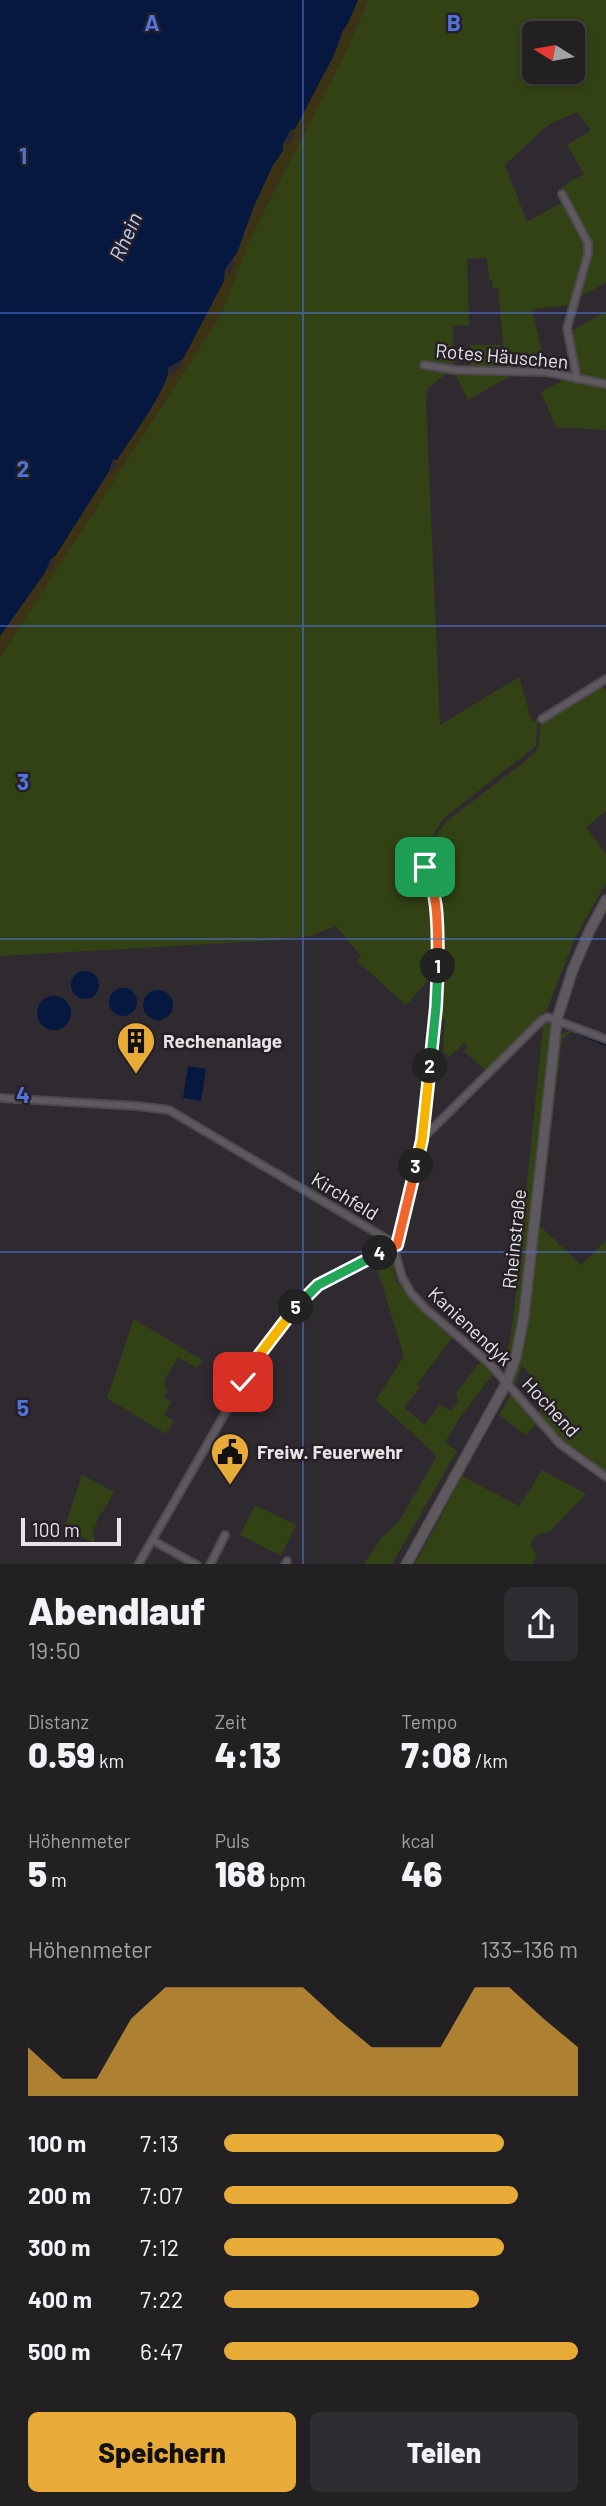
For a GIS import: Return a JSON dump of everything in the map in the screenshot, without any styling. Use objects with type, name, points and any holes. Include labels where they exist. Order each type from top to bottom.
[{"type":"main road","name":"Rheinstraße","points":[[406,1564],[507,1382],[516,1357],[524,1315],[557,1019],[573,969],[606,900]]},
{"type":"street","name":"Rotes Häuschen","points":[[562,194],[588,243],[588,254],[567,328],[577,379]]},
{"type":"street","name":"Rotes Häuschen","points":[[424,365],[455,370],[547,372],[606,384]]},
{"type":"street","points":[[542,719],[606,679]]},
{"type":"street","name":"Kanienendyk","points":[[411,845],[434,885],[437,926],[436,1007],[422,1140],[395,1252],[402,1277],[411,1293],[507,1382]]},
{"type":"street","points":[[422,1140],[547,1017],[606,1039]]},
{"type":"street","name":"Kirchfeld","points":[[0,1098],[169,1110],[397,1245]]},
{"type":"street","points":[[138,1564],[260,1354],[298,1304],[318,1285],[338,1273],[397,1245]]},
{"type":"street","name":"Hochend","points":[[507,1382],[560,1444],[606,1477]]},
{"type":"street","points":[[211,1564],[225,1535]]},
{"type":"street","points":[[152,1540],[197,1564]]},
{"type":"green space","points":[[368,0],[606,0],[606,282],[577,299],[591,246],[561,187],[584,174],[567,145],[591,130],[577,112],[548,125],[505,165],[527,222],[564,201],[587,248],[570,305],[532,309],[546,369],[508,369],[505,364],[498,288],[493,288],[492,280],[489,280],[487,258],[467,259],[469,325],[453,326],[452,373],[447,373],[428,388],[426,400],[440,725],[519,677],[532,722],[540,718],[537,724],[536,746],[444,818],[434,835],[430,851],[431,865],[425,873],[432,888],[436,972],[406,1005],[357,961],[361,956],[336,926],[310,936],[279,940],[0,956],[0,657],[220,316],[251,236],[344,55]]},
{"type":"green space","points":[[606,311],[606,380],[579,375],[570,332]]},
{"type":"green space","points":[[470,345],[500,345],[502,369],[471,368]]},
{"type":"green space","points":[[455,373],[512,375],[468,400]]},
{"type":"green space","points":[[565,379],[606,388],[606,430],[556,427],[541,392]]},
{"type":"green space","points":[[601,684],[606,691],[606,811],[586,827],[606,854],[606,883],[575,938],[547,1009],[486,1071],[464,1051],[468,1047],[464,1043],[449,1057],[443,1051],[445,1019],[438,1018],[441,972],[434,882],[435,837],[446,822],[535,753],[543,719]]},
{"type":"green space","points":[[548,1019],[552,1022],[522,1311],[510,1368],[506,1371],[502,1369],[514,1311],[543,1026]]},
{"type":"green space","points":[[574,1030],[606,1043],[606,1046],[571,1032],[562,1039],[540,1226],[581,1265],[606,1240],[606,1475],[562,1440],[538,1412],[550,1398],[522,1366],[515,1385],[512,1380],[522,1352],[526,1328],[551,1088],[559,1037]]},
{"type":"green space","points":[[392,1251],[396,1280],[425,1313],[453,1337],[417,1384],[420,1387],[404,1408],[425,1425],[440,1404],[451,1411],[458,1402],[456,1393],[481,1361],[494,1373],[463,1413],[445,1442],[457,1451],[392,1564],[364,1564],[382,1537],[398,1523],[437,1456],[376,1400],[404,1356],[374,1259]]},
{"type":"green space","points":[[134,1319],[202,1360],[197,1368],[178,1357],[164,1381],[167,1391],[164,1397],[171,1402],[164,1415],[174,1421],[166,1434],[107,1398]]},
{"type":"green space","points":[[512,1393],[537,1423],[526,1435],[499,1415]]},
{"type":"green space","points":[[542,1470],[586,1494],[550,1531],[536,1535],[530,1544],[537,1556],[532,1564],[415,1564],[462,1476],[519,1506]]},
{"type":"green space","points":[[82,1475],[114,1492],[100,1513],[93,1532],[95,1543],[64,1529]]},
{"type":"green space","points":[[255,1505],[296,1525],[281,1556],[240,1535]]},
{"type":"sand","points":[[358,0],[368,0],[344,55],[251,236],[220,316],[0,657],[0,636],[44,574],[45,568],[49,571],[54,563],[51,559],[108,470],[111,474],[118,464],[113,459],[117,459],[148,414],[163,388],[168,369],[173,375],[182,364],[180,359],[224,269],[230,274],[235,263],[233,259],[266,178],[281,153],[283,143],[288,146],[295,134],[290,131],[295,129],[339,46],[342,32]]},
{"type":"water","name":"Rhein","points":[[0,0],[358,0],[333,57],[295,129],[290,131],[283,143],[283,151],[273,165],[254,206],[237,253],[225,269],[224,281],[183,359],[168,368],[163,386],[148,414],[117,460],[113,459],[108,473],[51,559],[44,574],[0,636]]},
{"type":"water","points":[[85,971],[95,975],[99,985],[95,995],[85,999],[75,995],[71,985],[75,975]]},
{"type":"water","points":[[123,988],[133,992],[137,1002],[133,1012],[123,1016],[113,1012],[109,1002],[113,992]]},
{"type":"water","points":[[158,990],[169,994],[173,1005],[169,1016],[158,1020],[147,1016],[143,1005],[147,994]]},
{"type":"water","points":[[54,996],[66,1001],[71,1013],[66,1025],[54,1030],[42,1025],[37,1013],[42,1001]]},
{"type":"water","points":[[188,1066],[206,1069],[201,1101],[183,1098]]},
{"type":"waterway","points":[[577,1033],[606,1045]]},
{"type":"place","name":"Rechenanlage","points":[[136,1075]]},
{"type":"place","name":"Freiw. Feuerwehr","points":[[230,1486]]},
{"type":"route","points":[[243,1382],[282,1324],[318,1285],[397,1245],[422,1140],[436,1007],[436,898],[434,885],[425,867]]}]
